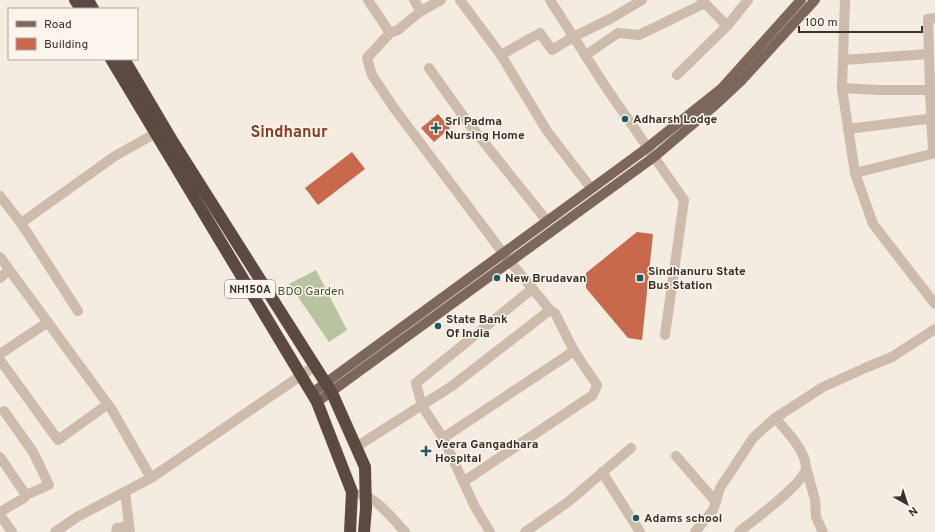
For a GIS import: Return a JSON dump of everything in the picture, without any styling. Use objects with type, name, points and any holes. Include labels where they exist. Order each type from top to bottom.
[{"type":"highway","name":"NH150A","points":[[112,60],[315,397],[352,492],[350,532]]},
{"type":"highway","name":"NH150A","points":[[125,60],[173,142],[328,387],[365,467],[366,508],[364,532]]},
{"type":"main road","points":[[315,397],[503,253],[647,148],[721,89],[801,0]]},
{"type":"main road","points":[[328,387],[510,262],[654,157],[713,107],[742,80],[815,0]]},
{"type":"street","points":[[368,0],[390,33]]},
{"type":"street","points":[[414,0],[421,11]]},
{"type":"street","points":[[441,0],[421,11],[398,30],[390,33],[367,58],[372,75],[394,108],[503,253],[550,310],[555,313],[574,351],[597,385],[593,395],[463,482]]},
{"type":"street","points":[[460,0],[501,55],[547,131],[591,188]]},
{"type":"street","points":[[550,0],[647,148],[684,200],[665,335]]},
{"type":"street","points":[[501,55],[540,33],[552,50],[642,0]]},
{"type":"street","points":[[677,76],[727,26],[748,0]]},
{"type":"street","points":[[845,0],[842,88],[855,173],[873,224],[935,303]]},
{"type":"street","points":[[586,55],[618,33],[639,35],[704,2],[727,26]]},
{"type":"street","points":[[855,173],[934,153],[928,54],[928,19],[935,18]]},
{"type":"street","points":[[843,60],[928,54]]},
{"type":"street","points":[[429,68],[466,120],[547,221]]},
{"type":"street","points":[[842,88],[930,90]]},
{"type":"street","points":[[848,129],[933,118]]},
{"type":"street","points":[[21,223],[115,156],[156,133]]},
{"type":"street","points":[[0,196],[21,223],[78,311]]},
{"type":"street","points":[[0,258],[108,404],[151,478]]},
{"type":"street","points":[[0,278],[9,270]]},
{"type":"street","points":[[490,532],[474,507],[444,438],[422,406],[416,383],[532,289]]},
{"type":"street","points":[[356,447],[452,386],[550,310]]},
{"type":"street","points":[[0,354],[48,322]]},
{"type":"street","points":[[695,532],[713,510],[720,488],[753,438],[775,418],[823,388],[892,357],[935,329]]},
{"type":"street","points":[[444,438],[574,351]]},
{"type":"street","points":[[0,360],[58,440],[108,404]]},
{"type":"street","points":[[55,532],[77,516],[151,478],[315,366]]},
{"type":"street","points":[[4,411],[33,452],[49,485],[26,495],[24,498],[0,513],[12,532]]},
{"type":"street","points":[[775,418],[792,436],[803,457],[815,500],[816,517],[823,532]]},
{"type":"street","points":[[525,532],[568,502],[631,448]]},
{"type":"street","points":[[676,456],[716,502]]},
{"type":"street","points":[[0,457],[26,495]]},
{"type":"street","points":[[739,532],[793,488],[805,474],[806,467]]},
{"type":"street","points":[[602,472],[640,532]]},
{"type":"street","points":[[116,532],[117,528],[129,529],[125,492]]},
{"type":"street","points":[[352,492],[366,495],[384,510],[405,532]]},
{"type":"green space","name":"BDO Garden","points":[[316,270],[347,330],[329,342],[289,284]]},
{"type":"building","points":[[438,114],[450,128],[434,142],[421,128]]},
{"type":"building","points":[[352,152],[365,169],[318,205],[305,188]]},
{"type":"building","points":[[637,232],[653,234],[642,340],[628,338],[586,288],[586,273]]},
{"type":"place","name":"Adharsh Lodge","points":[[625,119]]},
{"type":"place","name":"Sri Padma Nursing Home","points":[[436,128]]},
{"type":"place","name":"New Brudavan","points":[[497,278]]},
{"type":"place","name":"Sindhanuru State Bus Station","points":[[640,278]]},
{"type":"place","name":"State Bank Of India","points":[[438,326]]},
{"type":"place","name":"Veera Gangadhara Hospital","points":[[426,451]]},
{"type":"place","name":"Adams school","points":[[636,518]]},
{"type":"district","name":"Sindhanur","points":[[289,131]]}]
